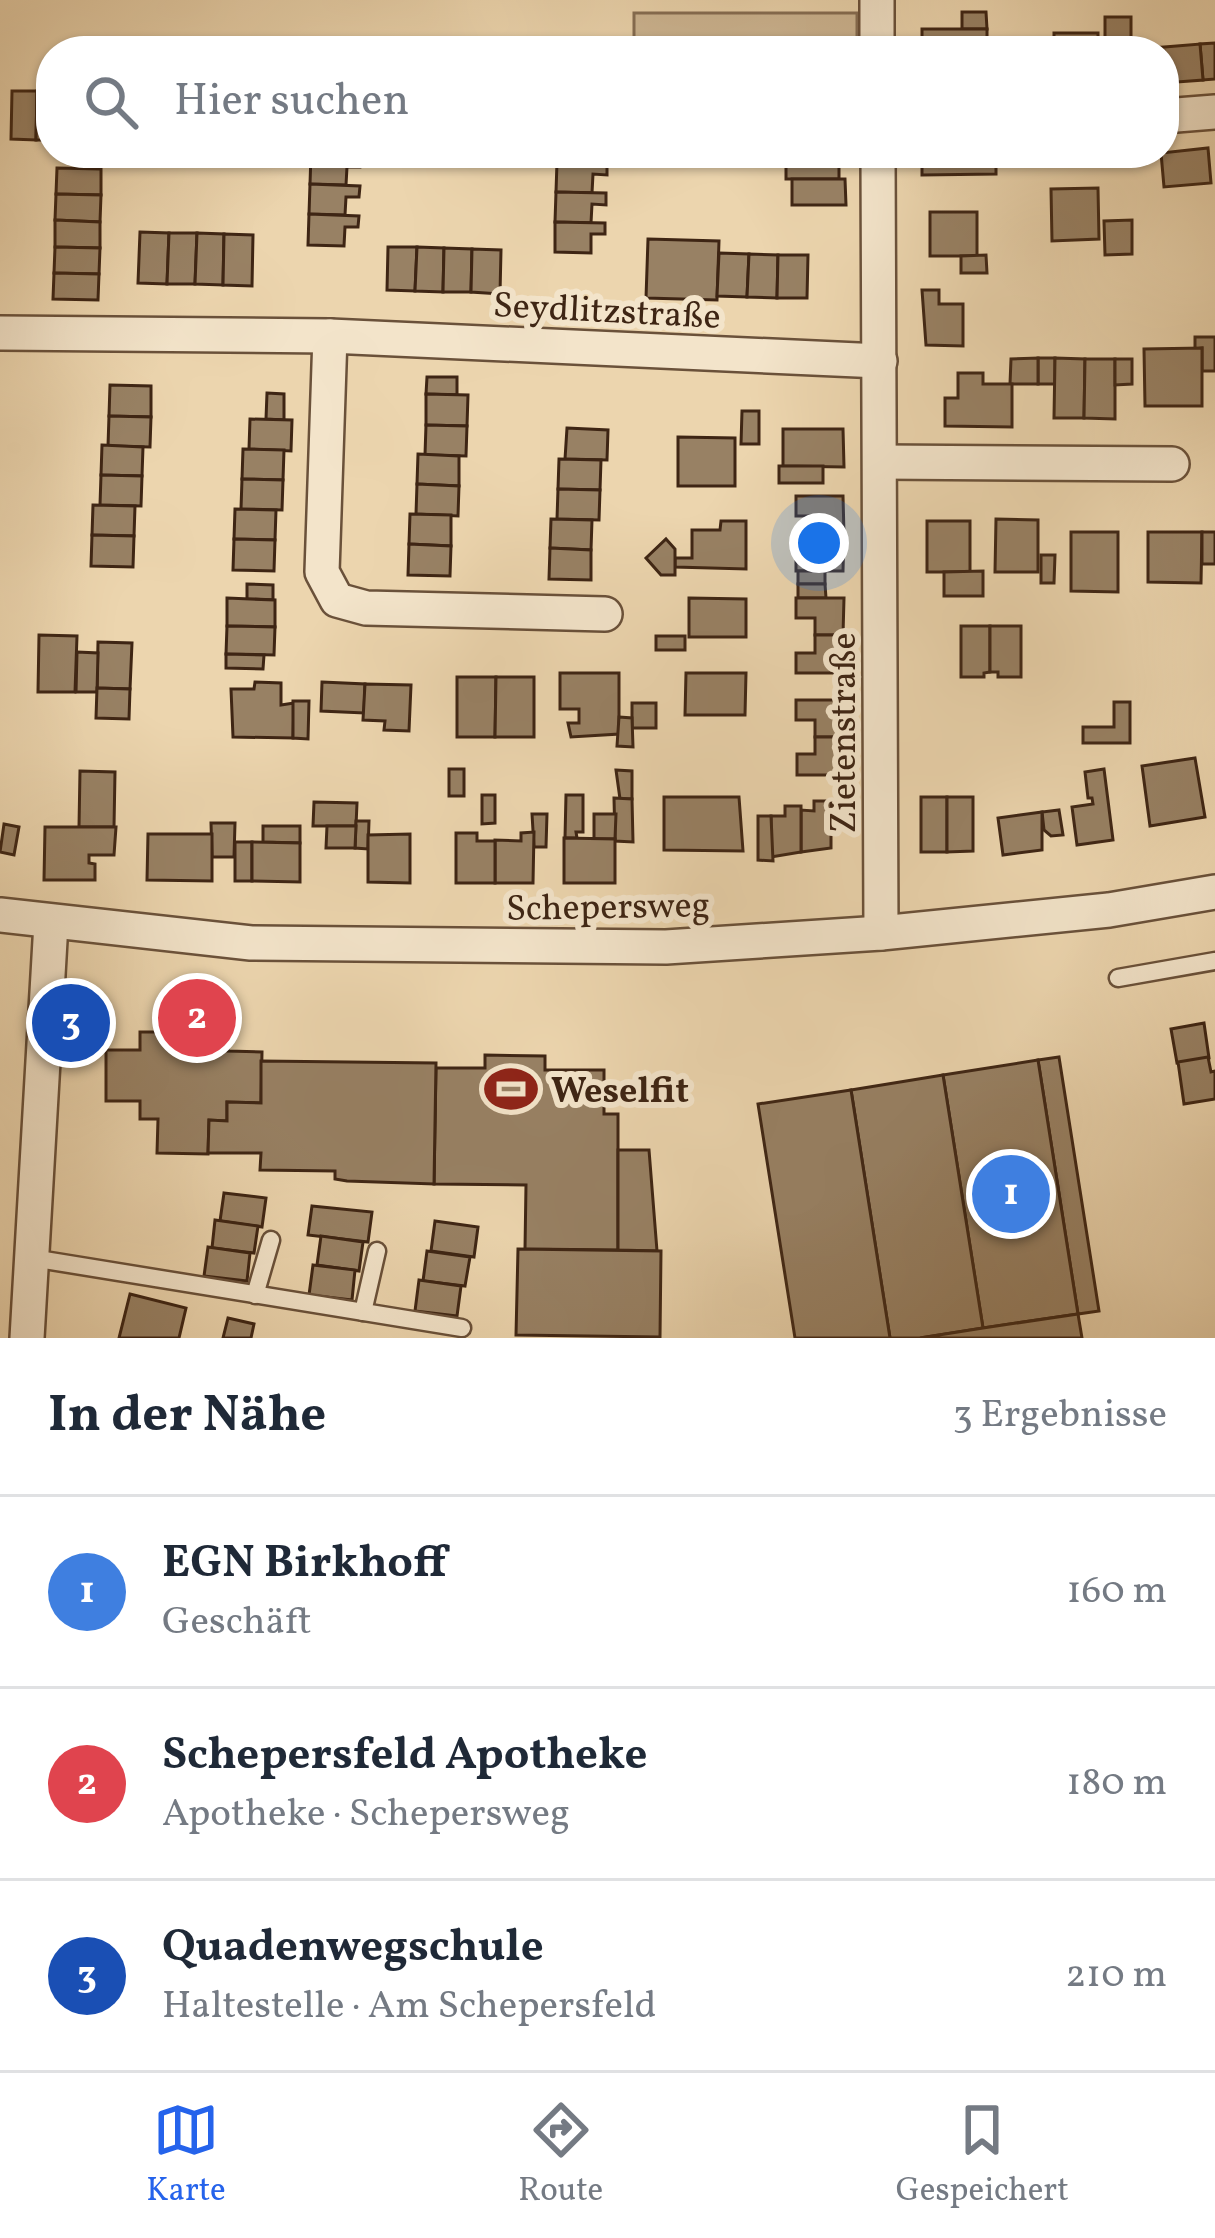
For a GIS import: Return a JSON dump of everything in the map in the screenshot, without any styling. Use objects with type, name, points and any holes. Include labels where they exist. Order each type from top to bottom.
[{"type":"street","points":[[877,0],[877,36]]},
{"type":"street","points":[[1179,115],[1215,112]]},
{"type":"street","name":"Zietenstraße","points":[[878,168],[881,933]]},
{"type":"street","name":"Seydlitzstraße","points":[[0,333],[330,336],[880,361]]},
{"type":"street","points":[[330,336],[322,572],[337,600],[366,608],[605,614]]},
{"type":"street","points":[[880,462],[1172,464]]},
{"type":"street","name":"Schepersweg","points":[[0,915],[251,943],[665,947],[881,933],[1109,910],[1215,892]]},
{"type":"street","points":[[27,1338],[51,923]]},
{"type":"lane","points":[[1118,978],[1215,962]]},
{"type":"lane","points":[[256,1295],[271,1240]]},
{"type":"lane","points":[[363,1312],[377,1251]]},
{"type":"lane","points":[[32,1258],[462,1328]]},
{"type":"shaded area","points":[[634,13],[857,13],[857,36],[634,36]]},
{"type":"building","points":[[962,12],[986,12],[987,29],[962,29]]},
{"type":"building","points":[[1105,17],[1131,17],[1131,36],[1105,36]]},
{"type":"building","points":[[922,29],[987,29],[987,36],[922,36]]},
{"type":"building","points":[[1054,33],[1098,33],[1098,36]]},
{"type":"building","points":[[1215,43],[1215,79],[1203,80],[1200,44]]},
{"type":"building","points":[[1200,44],[1203,80],[1179,82],[1179,46]]},
{"type":"building","points":[[12,91],[36,91],[36,140],[11,139]]},
{"type":"building","points":[[1208,148],[1211,183],[1164,187],[1162,168],[1179,168],[1179,151]]},
{"type":"building","points":[[57,168],[101,169],[101,195],[56,194]]},
{"type":"building","points":[[311,168],[347,168],[346,185],[310,184]]},
{"type":"building","points":[[557,168],[607,168],[607,175],[593,174],[592,193],[556,192]]},
{"type":"building","points":[[786,168],[839,168],[839,179],[786,179]]},
{"type":"building","points":[[922,168],[996,168],[996,174],[922,175]]},
{"type":"building","points":[[792,179],[845,179],[846,205],[792,205]]},
{"type":"building","points":[[310,184],[360,186],[359,197],[346,197],[345,215],[309,214]]},
{"type":"building","points":[[1098,188],[1099,239],[1052,241],[1051,189]]},
{"type":"building","points":[[556,192],[606,193],[606,205],[592,204],[591,223],[555,222]]},
{"type":"building","points":[[56,194],[101,195],[100,222],[55,220]]},
{"type":"building","points":[[930,212],[977,212],[977,256],[930,256]]},
{"type":"building","points":[[309,214],[359,216],[358,227],[345,227],[344,246],[308,245]]},
{"type":"building","points":[[55,220],[100,222],[100,248],[55,247]]},
{"type":"building","points":[[1132,220],[1132,254],[1105,255],[1104,221]]},
{"type":"building","points":[[555,222],[605,223],[605,234],[591,234],[591,253],[555,252]]},
{"type":"building","points":[[140,232],[169,233],[167,284],[138,283]]},
{"type":"building","points":[[169,233],[197,233],[195,284],[167,284]]},
{"type":"building","points":[[197,233],[224,234],[223,285],[195,284]]},
{"type":"building","points":[[224,234],[253,235],[252,286],[223,285]]},
{"type":"building","points":[[648,239],[719,241],[717,300],[646,298]]},
{"type":"building","points":[[55,247],[100,248],[99,274],[54,273]]},
{"type":"building","points":[[388,247],[417,247],[415,291],[387,290]]},
{"type":"building","points":[[417,247],[444,248],[443,292],[415,291]]},
{"type":"building","points":[[444,248],[472,249],[471,292],[443,292]]},
{"type":"building","points":[[472,249],[501,250],[500,294],[471,292]]},
{"type":"building","points":[[719,253],[749,254],[747,297],[717,296]]},
{"type":"building","points":[[749,254],[778,255],[777,298],[747,297]]},
{"type":"building","points":[[778,255],[808,255],[807,298],[777,298]]},
{"type":"building","points":[[986,255],[987,273],[961,273],[961,256]]},
{"type":"building","points":[[54,273],[99,274],[98,300],[53,299]]},
{"type":"building","points":[[922,290],[939,290],[939,304],[963,304],[963,346],[926,345]]},
{"type":"building","points":[[1195,337],[1215,337],[1215,371],[1202,371],[1202,348],[1195,349]]},
{"type":"building","points":[[1202,348],[1202,406],[1145,406],[1144,349]]},
{"type":"building","points":[[1038,358],[1055,358],[1055,384],[1038,384]]},
{"type":"building","points":[[1038,358],[1038,384],[1010,384],[1011,359]]},
{"type":"building","points":[[1055,358],[1085,359],[1084,418],[1054,418]]},
{"type":"building","points":[[1085,359],[1115,359],[1115,419],[1084,418]]},
{"type":"building","points":[[1115,359],[1132,359],[1132,384],[1115,385]]},
{"type":"building","points":[[958,373],[983,373],[983,384],[1012,384],[1012,427],[945,426],[945,398],[958,398]]},
{"type":"building","points":[[427,377],[457,377],[457,395],[426,394]]},
{"type":"building","points":[[110,385],[151,386],[151,417],[109,416]]},
{"type":"building","points":[[267,393],[284,394],[284,420],[266,419]]},
{"type":"building","points":[[426,394],[468,395],[467,426],[426,425]]},
{"type":"building","points":[[742,411],[759,411],[759,444],[741,444]]},
{"type":"building","points":[[109,416],[151,417],[150,447],[108,446]]},
{"type":"building","points":[[250,419],[292,420],[291,451],[249,449]]},
{"type":"building","points":[[426,425],[467,426],[466,456],[425,455]]},
{"type":"building","points":[[567,428],[608,430],[607,460],[565,459]]},
{"type":"building","points":[[783,429],[843,429],[844,467],[783,466]]},
{"type":"building","points":[[678,437],[735,438],[735,486],[678,486]]},
{"type":"building","points":[[102,445],[143,447],[142,476],[101,475]]},
{"type":"building","points":[[243,449],[284,450],[283,480],[242,479]]},
{"type":"building","points":[[418,454],[459,456],[459,486],[417,484]]},
{"type":"building","points":[[559,459],[601,460],[600,490],[558,489]]},
{"type":"building","points":[[779,466],[823,466],[823,483],[779,483]]},
{"type":"building","points":[[101,475],[142,476],[141,506],[100,505]]},
{"type":"building","points":[[242,479],[283,480],[282,510],[241,509]]},
{"type":"building","points":[[417,484],[459,486],[458,516],[416,514]]},
{"type":"building","points":[[558,489],[600,490],[599,520],[557,519]]},
{"type":"building","points":[[796,496],[843,496],[844,534],[815,533],[815,516],[796,516]]},
{"type":"building","points":[[93,505],[135,506],[134,536],[92,535]]},
{"type":"building","points":[[235,509],[276,510],[275,540],[234,539]]},
{"type":"building","points":[[410,514],[451,515],[451,546],[409,544]]},
{"type":"building","points":[[551,519],[592,520],[591,550],[550,548]]},
{"type":"building","points":[[996,519],[1038,520],[1038,572],[995,572]]},
{"type":"building","points":[[721,521],[746,521],[746,569],[675,567],[675,558],[692,558],[692,530],[720,530]]},
{"type":"building","points":[[927,521],[970,521],[970,572],[927,572]]},
{"type":"building","points":[[1071,532],[1118,532],[1118,592],[1071,591]]},
{"type":"building","points":[[1148,532],[1202,532],[1201,583],[1148,582]]},
{"type":"building","points":[[1202,532],[1215,532],[1215,564],[1202,564]]},
{"type":"building","points":[[815,533],[844,534],[843,571],[796,571],[796,551],[815,551]]},
{"type":"building","points":[[92,535],[134,536],[133,567],[91,566]]},
{"type":"building","points":[[234,539],[275,540],[274,571],[233,570]]},
{"type":"building","points":[[666,539],[675,549],[675,575],[661,575],[646,558]]},
{"type":"building","points":[[409,544],[451,546],[450,576],[408,575]]},
{"type":"building","points":[[550,548],[591,550],[591,580],[549,579]]},
{"type":"building","points":[[1041,555],[1055,555],[1054,583],[1041,583]]},
{"type":"building","points":[[798,571],[825,571],[825,584],[798,584]]},
{"type":"building","points":[[983,571],[983,596],[944,596],[944,572]]},
{"type":"building","points":[[247,584],[273,585],[273,600],[247,599]]},
{"type":"building","points":[[798,584],[825,584],[826,598],[798,598]]},
{"type":"building","points":[[227,598],[275,600],[275,627],[227,626]]},
{"type":"building","points":[[689,598],[746,599],[746,637],[689,637]]},
{"type":"building","points":[[796,598],[844,598],[843,635],[815,635],[815,618],[796,618]]},
{"type":"building","points":[[227,626],[275,627],[274,655],[226,654]]},
{"type":"building","points":[[961,626],[990,626],[990,672],[984,677],[961,677]]},
{"type":"building","points":[[990,626],[1021,626],[1021,677],[998,677],[998,672],[990,672]]},
{"type":"building","points":[[39,635],[77,636],[75,692],[38,692]]},
{"type":"building","points":[[815,635],[843,635],[844,673],[796,673],[796,653],[815,653]]},
{"type":"building","points":[[656,636],[685,636],[685,650],[656,650]]},
{"type":"building","points":[[98,642],[132,643],[130,689],[97,688]]},
{"type":"building","points":[[77,652],[98,653],[97,692],[76,692]]},
{"type":"building","points":[[226,654],[264,655],[263,669],[226,668]]},
{"type":"building","points":[[560,673],[619,673],[619,734],[571,737],[568,723],[579,723],[579,709],[560,709]]},
{"type":"building","points":[[686,673],[746,673],[745,715],[685,715]]},
{"type":"building","points":[[457,677],[496,677],[495,737],[457,737]]},
{"type":"building","points":[[496,677],[534,677],[534,737],[495,737]]},
{"type":"building","points":[[255,682],[281,683],[281,705],[294,703],[293,738],[233,737],[231,689],[254,689]]},
{"type":"building","points":[[322,682],[365,684],[364,713],[321,711]]},
{"type":"building","points":[[365,684],[411,685],[409,731],[384,730],[385,721],[363,720]]},
{"type":"building","points":[[97,688],[130,689],[129,719],[96,718]]},
{"type":"building","points":[[796,700],[844,700],[844,737],[815,737],[815,720],[796,720]]},
{"type":"building","points":[[293,701],[309,701],[308,739],[293,738]]},
{"type":"building","points":[[1114,702],[1130,702],[1130,743],[1083,743],[1083,727],[1114,727]]},
{"type":"building","points":[[632,703],[656,703],[656,728],[632,728]]},
{"type":"building","points":[[619,717],[632,718],[633,747],[617,746]]},
{"type":"building","points":[[815,737],[844,737],[844,775],[797,775],[797,754],[815,754]]},
{"type":"building","points":[[1195,758],[1205,817],[1150,826],[1142,766]]},
{"type":"building","points":[[449,769],[464,769],[464,796],[449,796]]},
{"type":"building","points":[[1104,769],[1113,840],[1077,845],[1072,807],[1093,804],[1085,772]]},
{"type":"building","points":[[616,770],[632,771],[632,799],[620,799]]},
{"type":"building","points":[[80,771],[115,772],[114,827],[79,827]]},
{"type":"building","points":[[482,795],[495,795],[495,823],[482,824]]},
{"type":"building","points":[[566,795],[583,795],[583,832],[576,832],[577,838],[565,838]]},
{"type":"building","points":[[664,797],[739,797],[743,851],[664,850]]},
{"type":"building","points":[[921,797],[947,797],[947,852],[921,852]]},
{"type":"building","points":[[947,797],[973,797],[973,851],[947,852]]},
{"type":"building","points":[[614,798],[632,799],[633,842],[615,841]]},
{"type":"building","points":[[814,801],[831,801],[831,848],[801,852],[801,810],[814,811]]},
{"type":"building","points":[[314,802],[357,803],[356,826],[313,826]]},
{"type":"building","points":[[785,806],[801,806],[801,852],[771,857],[771,816],[785,816]]},
{"type":"building","points":[[1059,810],[1063,835],[1051,836],[1044,830],[1042,812]]},
{"type":"building","points":[[1042,812],[1042,850],[1003,855],[998,818]]},
{"type":"building","points":[[532,814],[547,814],[546,847],[534,847]]},
{"type":"building","points":[[594,814],[616,814],[615,839],[594,839]]},
{"type":"building","points":[[758,816],[771,816],[773,861],[758,860]]},
{"type":"building","points":[[356,821],[369,821],[368,849],[355,848]]},
{"type":"building","points":[[211,823],[235,823],[234,857],[212,857]]},
{"type":"building","points":[[4,824],[19,827],[14,855],[0,852]]},
{"type":"building","points":[[263,826],[300,826],[300,843],[263,842]]},
{"type":"building","points":[[327,826],[356,826],[355,848],[326,848]]},
{"type":"building","points":[[45,827],[116,827],[114,855],[89,855],[89,863],[95,864],[95,880],[44,880]]},
{"type":"building","points":[[534,832],[533,883],[495,883],[495,840],[521,841],[521,833]]},
{"type":"building","points":[[456,833],[477,833],[477,841],[495,841],[495,883],[456,883]]},
{"type":"building","points":[[148,834],[212,834],[212,881],[147,880]]},
{"type":"building","points":[[410,834],[410,883],[368,882],[368,835]]},
{"type":"building","points":[[564,838],[615,839],[615,883],[564,883]]},
{"type":"building","points":[[235,842],[252,842],[252,881],[235,881]]},
{"type":"building","points":[[252,842],[300,843],[300,882],[252,881]]},
{"type":"building","points":[[159,998],[210,999],[210,1033],[228,1033],[228,1051],[262,1052],[261,1103],[227,1102],[227,1121],[209,1120],[208,1154],[157,1153],[158,1119],[140,1119],[140,1101],[106,1101],[106,1050],[140,1050],[140,1032],[159,1032]]},
{"type":"building","points":[[1204,1023],[1209,1058],[1177,1063],[1171,1029]]},
{"type":"building","points":[[485,1055],[545,1056],[545,1070],[604,1070],[604,1114],[618,1114],[618,1250],[525,1249],[526,1185],[434,1184],[436,1068],[485,1068]]},
{"type":"building","points":[[1059,1057],[1099,1311],[1078,1314],[1038,1060]]},
{"type":"building","points":[[1208,1057],[1211,1072],[1215,1071],[1215,1099],[1184,1104],[1178,1062]]},
{"type":"building","points":[[1038,1060],[1078,1314],[983,1328],[943,1075]]},
{"type":"building","points":[[261,1061],[436,1063],[434,1184],[347,1181],[335,1179],[335,1171],[260,1170],[261,1153],[208,1153],[209,1120],[227,1121],[227,1102],[261,1103]]},
{"type":"building","points":[[943,1075],[983,1328],[890,1338],[851,1090]]},
{"type":"building","points":[[851,1090],[890,1338],[795,1338],[758,1104]]},
{"type":"building","points":[[618,1150],[649,1150],[657,1251],[618,1250]]},
{"type":"building","points":[[224,1193],[266,1198],[262,1227],[220,1221]]},
{"type":"building","points":[[312,1206],[372,1212],[368,1242],[308,1235]]},
{"type":"building","points":[[215,1220],[258,1226],[254,1253],[212,1248]]},
{"type":"building","points":[[435,1221],[478,1227],[474,1257],[431,1251]]},
{"type":"building","points":[[321,1236],[363,1242],[359,1271],[317,1265]]},
{"type":"building","points":[[208,1247],[250,1253],[247,1281],[204,1276]]},
{"type":"building","points":[[518,1249],[661,1251],[660,1337],[516,1335]]},
{"type":"building","points":[[427,1251],[470,1257],[465,1286],[423,1281]]},
{"type":"building","points":[[313,1265],[355,1270],[352,1300],[309,1295]]},
{"type":"building","points":[[419,1280],[461,1286],[457,1316],[415,1311]]},
{"type":"building","points":[[130,1294],[186,1308],[179,1338],[119,1338]]},
{"type":"building","points":[[1078,1314],[1082,1338],[920,1338],[983,1328]]},
{"type":"building","points":[[228,1318],[254,1324],[251,1338],[223,1338]]},
{"type":"place","name":"Schepersfeld Apotheke","points":[[197,1018]]},
{"type":"place","name":"Quadenwegschule","points":[[71,1023]]},
{"type":"place","name":"Weselfit","points":[[511,1089]]},
{"type":"place","name":"EGN Birkhoff","points":[[1011,1194]]}]
